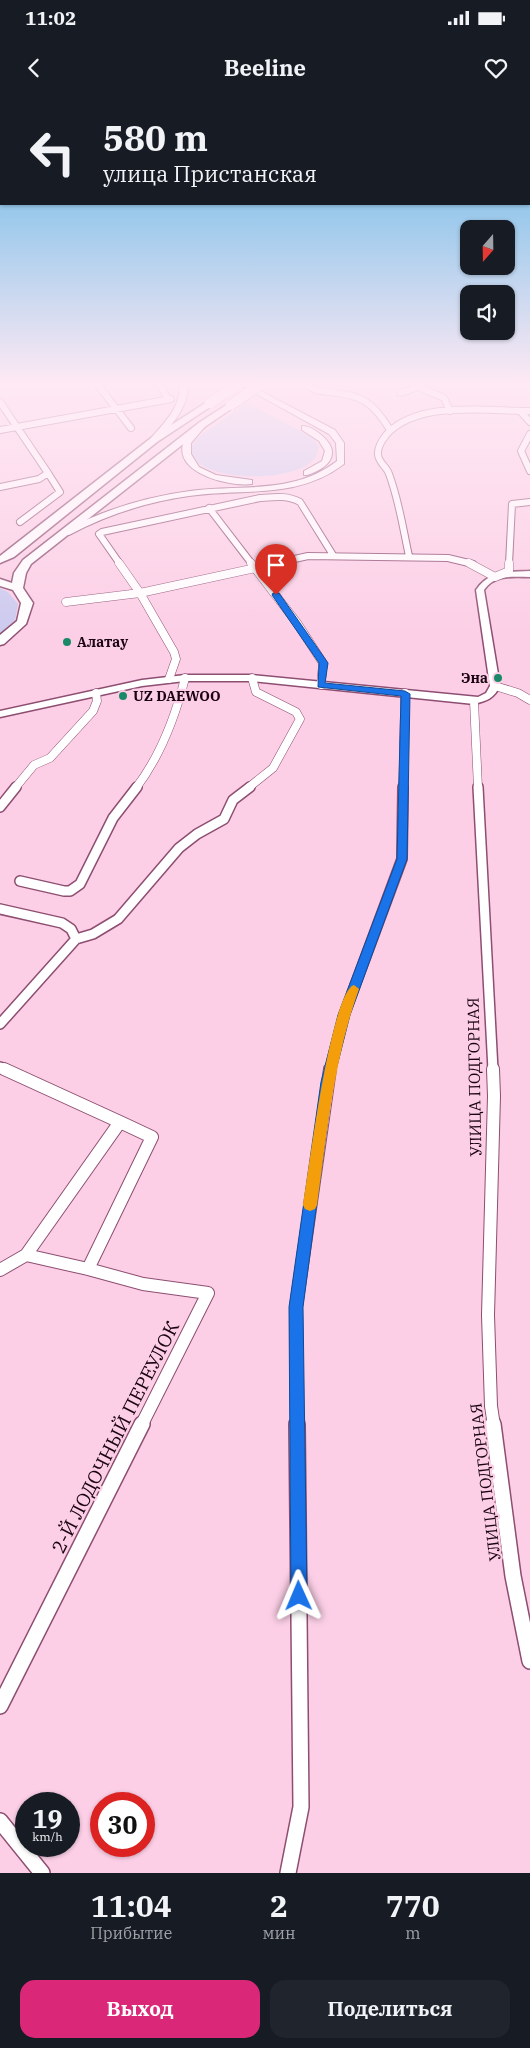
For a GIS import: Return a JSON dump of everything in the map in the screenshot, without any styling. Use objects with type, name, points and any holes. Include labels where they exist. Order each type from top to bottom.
[{"type":"highway","points":[[0,560],[10,555],[119,468]]},
{"type":"highway","points":[[17,588],[20,573],[27,562],[147,468]]},
{"type":"highway","points":[[0,582],[17,588],[27,603],[22,622],[0,641]]},
{"type":"main road","points":[[195,468],[214,477],[236,482],[269,482],[294,478],[317,468]]},
{"type":"main road","points":[[50,543],[87,521],[126,506],[176,495],[207,491],[287,487],[305,484],[331,472],[335,468]]},
{"type":"street","points":[[20,522],[60,492],[45,468]]},
{"type":"street","points":[[386,468],[390,472],[409,556]]},
{"type":"street","points":[[0,486],[39,479],[48,472]]},
{"type":"street","points":[[169,679],[176,659],[174,652],[140,593],[99,534],[107,530],[210,508],[272,497],[295,498],[300,502],[333,555]]},
{"type":"street","points":[[0,714],[96,693],[169,679],[185,678],[252,678],[474,700],[489,696],[495,686],[480,590],[486,581],[509,571],[512,504],[530,502]]},
{"type":"street","points":[[210,508],[297,623],[323,663],[321,685]]},
{"type":"street","points":[[66,602],[140,593],[308,556],[409,556],[461,560],[481,567],[495,577],[530,574]]},
{"type":"street","points":[[20,881],[64,891],[80,884],[113,818],[151,768],[177,710],[185,678]]},
{"type":"street","points":[[0,1024],[76,939],[93,934],[118,919],[178,848],[197,834],[224,819],[233,800],[273,768],[300,719],[296,712],[256,692],[252,678]]},
{"type":"street","points":[[495,686],[518,693],[530,700]]},
{"type":"street","points":[[0,807],[34,765],[50,758],[93,711],[96,707],[96,693]]},
{"type":"street","points":[[288,1873],[301,1807],[296,1307],[327,1082],[344,1015],[402,859],[405,694]]},
{"type":"street","name":"УЛИЦА ПОДГОРНАЯ","points":[[474,700],[494,1096],[488,1315],[492,1406],[513,1576],[530,1660]]},
{"type":"street","points":[[0,909],[62,923],[71,929],[76,939]]},
{"type":"street","points":[[0,1067],[152,1137],[88,1268]]},
{"type":"street","points":[[0,1270],[26,1255],[120,1122]]},
{"type":"street","name":"2-Й ЛОДОЧНЫЙ ПЕРЕУЛОК","points":[[0,1706],[208,1293],[143,1284],[88,1268],[26,1255]]},
{"type":"street","points":[[0,1821],[42,1873]]},
{"type":"shaded area","points":[[207,468],[301,468],[291,472],[256,476],[220,472]]},
{"type":"shaded area","points":[[0,588],[8,592],[18,604],[15,620],[0,634]]},
{"type":"slow traffic","points":[[310,1205],[327,1082],[344,1015],[354,989]]},
{"type":"place","name":"Алатау","points":[[67,642]]},
{"type":"place","name":"Эна","points":[[498,678]]},
{"type":"place","name":"UZ DAEWOO","points":[[123,696]]},
{"type":"route","points":[[276,595],[323,663],[321,685],[405,694],[404,845],[402,859],[344,1015],[327,1082],[296,1307],[299,1596]]}]
